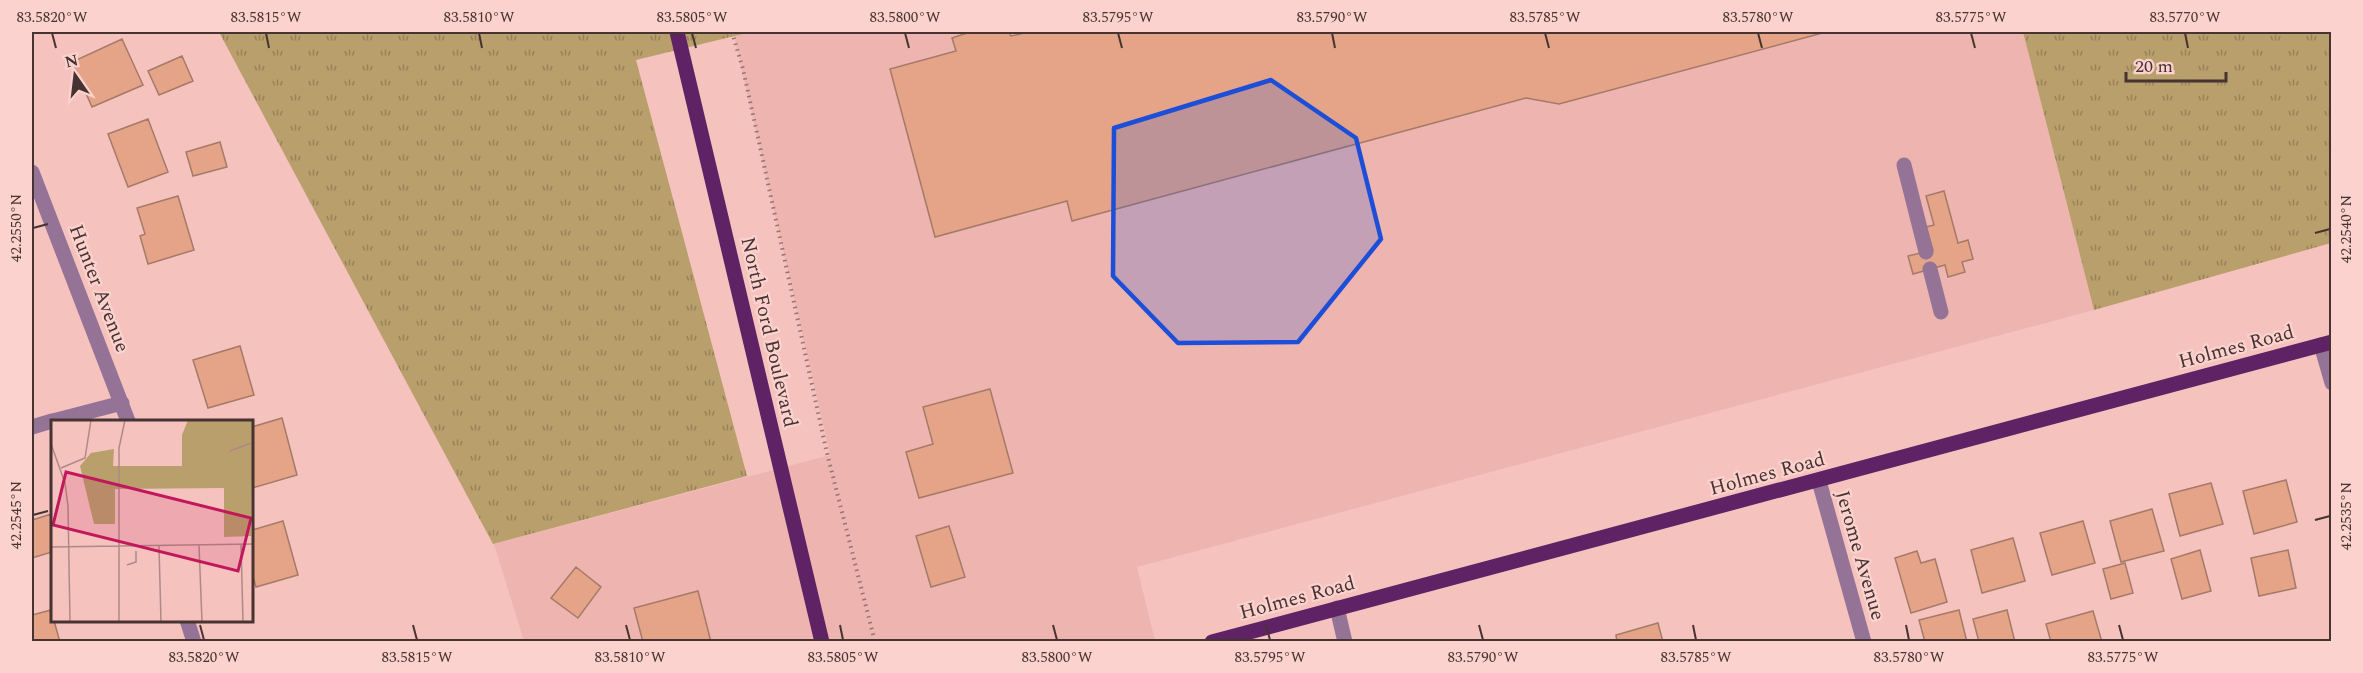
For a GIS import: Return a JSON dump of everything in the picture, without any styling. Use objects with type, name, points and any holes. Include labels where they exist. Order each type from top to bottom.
[{"type":"main road","name":"North Ford Boulevard","points":[[677,32],[822,642]]},
{"type":"main road","name":"Holmes Road","points":[[1212,642],[1819,481],[2326,343]]},
{"type":"street","points":[[1904,165],[1926,252]]},
{"type":"street","name":"Hunter Avenue","points":[[32,172],[128,420]]},
{"type":"street","points":[[1930,269],[1941,312]]},
{"type":"street","points":[[2326,343],[2331,383]]},
{"type":"street","points":[[57,420],[122,403]]},
{"type":"street","points":[[32,427],[51,422]]},
{"type":"street","name":"Jerome Avenue","points":[[1819,481],[1864,642]]},
{"type":"street","points":[[1336,608],[1345,642]]},
{"type":"street","points":[[187,622],[194,642]]},
{"type":"path","points":[[732,32],[743,69],[826,449],[875,642]]},
{"type":"highlighted area","points":[[1271,80],[1356,138],[1381,239],[1298,342],[1178,343],[1113,276],[1114,128]]},
{"type":"shaded area","points":[[751,32],[2023,32],[2094,310],[1137,567],[1155,641],[524,641],[494,544],[830,455],[734,36]]},
{"type":"green space","points":[[219,32],[751,32],[636,60],[747,476],[493,544]]},
{"type":"green space","points":[[2023,32],[2331,32],[2331,243],[2094,310]]},
{"type":"building","points":[[967,32],[1009,32],[1011,36],[1029,32],[1826,32],[1559,104],[1526,98],[1072,221],[1067,201],[935,237],[890,69],[956,51],[952,38]]},
{"type":"building","points":[[122,39],[143,85],[92,107],[72,62]]},
{"type":"building","points":[[182,56],[193,81],[159,95],[148,71]]},
{"type":"building","points":[[148,119],[168,172],[128,187],[108,134]]},
{"type":"building","points":[[220,142],[227,167],[193,176],[186,152]]},
{"type":"building","points":[[1944,191],[1958,243],[1968,240],[1973,259],[1962,262],[1965,272],[1948,277],[1945,265],[1913,274],[1908,256],[1933,250],[1926,227],[1934,225],[1926,196]]},
{"type":"building","points":[[178,196],[194,250],[148,264],[140,236],[145,234],[137,208]]},
{"type":"building","points":[[240,346],[254,395],[208,408],[193,360]]},
{"type":"building","points":[[990,389],[1013,473],[919,498],[906,452],[933,444],[923,407]]},
{"type":"building","points":[[282,418],[297,475],[254,487],[254,426]]},
{"type":"building","points":[[2286,480],[2297,522],[2254,534],[2243,491]]},
{"type":"building","points":[[2211,483],[2223,524],[2180,536],[2169,494]]},
{"type":"building","points":[[2152,509],[2164,551],[2121,562],[2110,521]]},
{"type":"building","points":[[51,514],[51,552],[32,558],[32,520]]},
{"type":"building","points":[[283,521],[298,575],[256,587],[254,529]]},
{"type":"building","points":[[2083,521],[2095,563],[2052,575],[2040,533]]},
{"type":"building","points":[[949,526],[965,577],[931,587],[916,536]]},
{"type":"building","points":[[2013,538],[2025,581],[1982,593],[1971,550]]},
{"type":"building","points":[[2200,550],[2211,591],[2182,599],[2171,559]]},
{"type":"building","points":[[2288,550],[2296,588],[2259,596],[2251,558]]},
{"type":"building","points":[[1917,551],[1921,563],[1935,559],[1947,602],[1911,613],[1895,558]]},
{"type":"building","points":[[2125,563],[2133,593],[2111,599],[2103,569]]},
{"type":"building","points":[[576,567],[601,587],[578,618],[551,598]]},
{"type":"building","points":[[698,591],[711,642],[643,642],[634,608]]},
{"type":"building","points":[[51,610],[51,622],[54,622],[60,642],[32,642],[32,615]]},
{"type":"building","points":[[1959,610],[1967,642],[1925,642],[1919,620]]},
{"type":"building","points":[[2007,610],[2015,642],[1979,642],[1973,619]]},
{"type":"building","points":[[2093,611],[2102,642],[2051,642],[2046,624]]},
{"type":"building","points":[[1658,623],[1663,642],[1617,642],[1616,635]]}]
